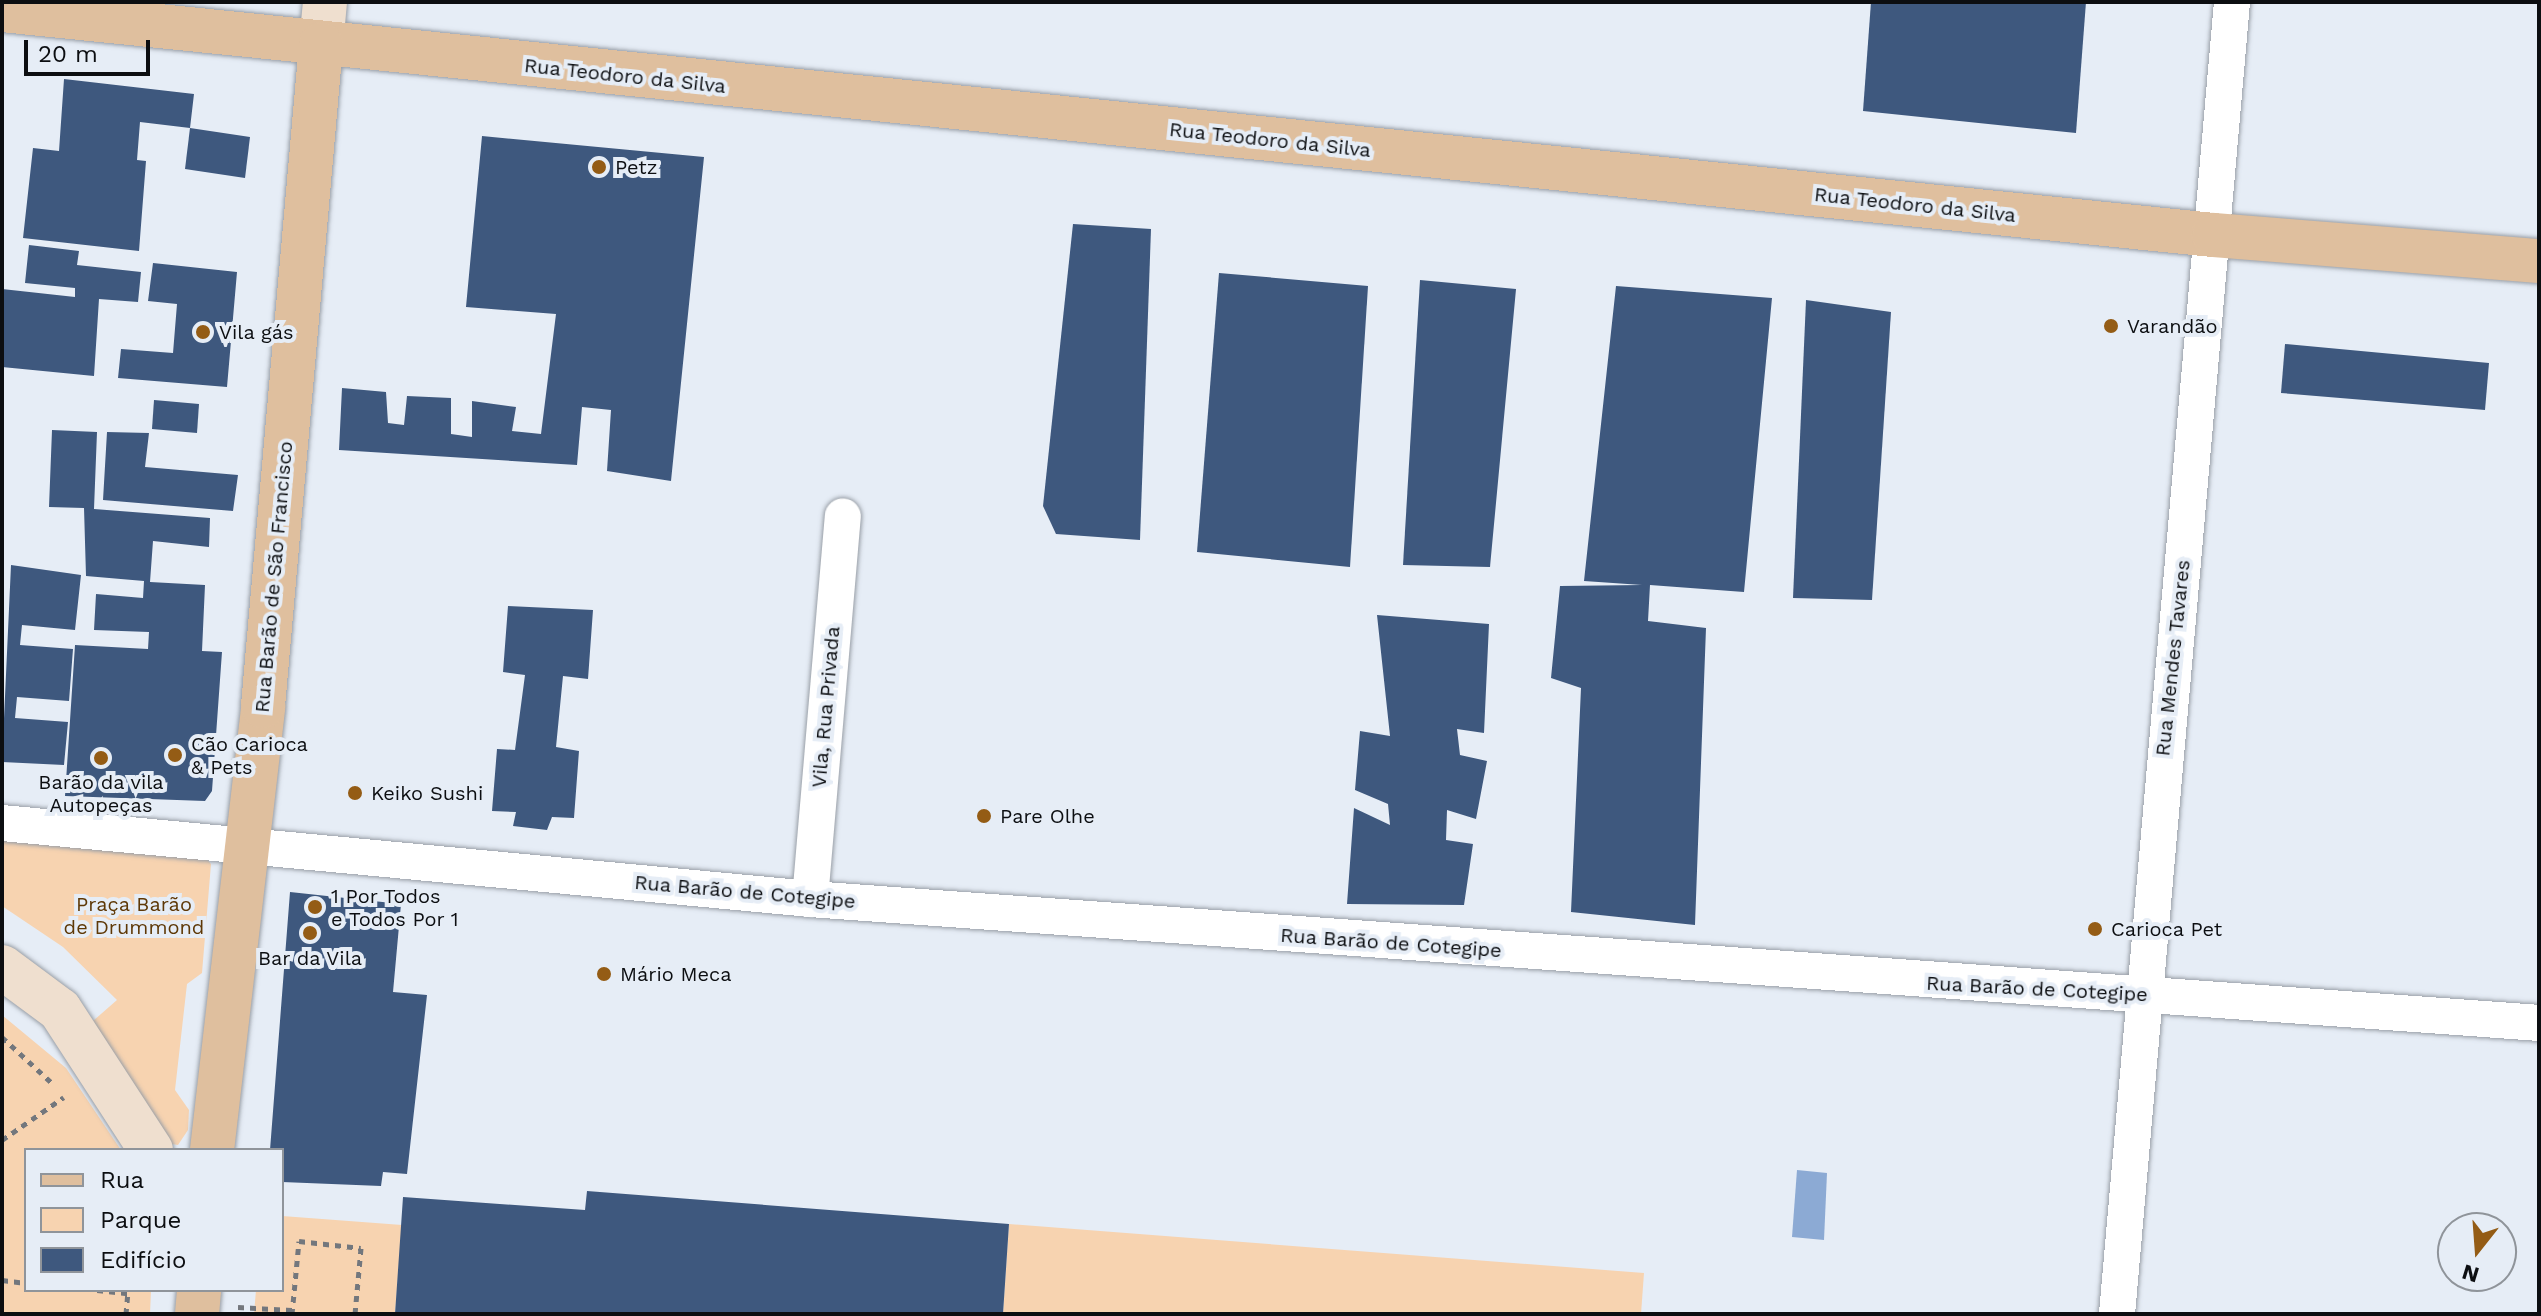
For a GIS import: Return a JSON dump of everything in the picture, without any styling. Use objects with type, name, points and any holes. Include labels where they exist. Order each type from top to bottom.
[{"type":"main road","name":"Rua Teodoro da Silva","points":[[2,10],[321,45],[2214,235],[2539,261]]},
{"type":"main road","name":"Rua Barão de São Francisco","points":[[212,1148],[321,45]]},
{"type":"street","points":[[135,24],[177,2]]},
{"type":"street","name":"Rua Barão de São Francisco","points":[[321,45],[325,2]]},
{"type":"street","name":"Rua Mendes Tavares","points":[[2117,1314],[2140,995],[2214,235],[2232,2]]},
{"type":"street","name":"Vila, Rua Privada","points":[[810,899],[843,516]]},
{"type":"street","points":[[2,823],[244,846]]},
{"type":"street","name":"Rua Barão de Cotegipe","points":[[244,846],[810,899],[2539,1023]]},
{"type":"street","points":[[2,967],[60,1010],[150,1148]]},
{"type":"path","points":[[2,1037],[65,1097],[2,1140]]},
{"type":"path","points":[[254,1308],[292,1312],[299,1241],[361,1248],[355,1314]]},
{"type":"path","points":[[2,1280],[24,1283]]},
{"type":"path","points":[[126,1314],[128,1292]]},
{"type":"green space","name":"Praça Barão de Drummond","points":[[2,835],[200,851],[211,864],[202,973],[187,984],[175,1090],[189,1110],[188,1130],[178,1145],[166,1143],[93,1021],[117,1000],[63,947],[2,906]]},
{"type":"green space","points":[[2,1015],[66,1068],[120,1148],[24,1148],[24,1292],[151,1292],[150,1314],[2,1314]]},
{"type":"green space","points":[[284,1216],[402,1225],[395,1314],[254,1314],[256,1292],[284,1292]]},
{"type":"green space","points":[[1009,1224],[1644,1273],[1641,1314],[1003,1314]]},
{"type":"water","points":[[1797,1170],[1827,1173],[1824,1240],[1792,1237]]},
{"type":"building","points":[[1871,2],[2086,2],[2076,133],[1863,111]]},
{"type":"building","points":[[64,79],[194,94],[190,128],[140,122],[137,160],[146,161],[139,251],[23,238],[33,148],[59,151]]},
{"type":"building","points":[[190,128],[250,137],[245,178],[185,169]]},
{"type":"building","points":[[482,136],[704,157],[671,481],[607,471],[611,410],[582,407],[577,465],[339,450],[342,388],[386,392],[388,423],[404,425],[407,396],[451,398],[451,434],[472,437],[472,401],[516,407],[512,431],[541,434],[556,314],[466,307]]},
{"type":"building","points":[[1073,224],[1151,229],[1140,540],[1056,534],[1043,506]]},
{"type":"building","points":[[29,245],[79,251],[77,265],[141,272],[138,302],[99,299],[94,376],[2,367],[2,289],[75,297],[75,288],[25,283]]},
{"type":"building","points":[[153,263],[237,272],[227,387],[118,378],[121,349],[173,353],[177,304],[148,301]]},
{"type":"building","points":[[1219,273],[1368,286],[1350,567],[1197,552]]},
{"type":"building","points":[[1420,280],[1516,289],[1490,567],[1403,565]]},
{"type":"building","points":[[1616,286],[1772,298],[1744,592],[1650,585],[1648,621],[1706,628],[1695,925],[1571,912],[1581,688],[1551,678],[1560,586],[1642,585],[1584,581]]},
{"type":"building","points":[[1806,300],[1891,312],[1872,600],[1793,598]]},
{"type":"building","points":[[2285,344],[2489,363],[2485,410],[2281,393]]},
{"type":"building","points":[[154,400],[199,404],[197,433],[152,429]]},
{"type":"building","points":[[52,430],[97,432],[94,509],[210,518],[209,547],[153,541],[150,582],[205,585],[202,651],[222,652],[212,791],[205,801],[65,796],[75,645],[148,649],[149,632],[94,630],[96,594],[143,598],[144,581],[86,576],[84,508],[49,507]]},
{"type":"building","points":[[107,432],[149,433],[145,467],[238,475],[233,511],[103,500]]},
{"type":"building","points":[[11,565],[81,575],[75,630],[22,625],[20,645],[73,649],[69,701],[17,697],[15,718],[68,722],[64,765],[2,762]]},
{"type":"building","points":[[508,606],[593,610],[588,679],[563,676],[556,747],[579,751],[574,818],[552,817],[547,830],[513,826],[516,812],[492,811],[497,749],[515,750],[525,675],[503,672]]},
{"type":"building","points":[[1377,615],[1489,624],[1484,733],[1457,729],[1460,755],[1487,761],[1476,819],[1447,810],[1446,840],[1473,844],[1464,905],[1347,904],[1354,808],[1390,825],[1388,804],[1355,790],[1360,731],[1390,736]]},
{"type":"building","points":[[290,892],[401,904],[393,992],[427,995],[407,1174],[383,1172],[381,1186],[284,1182],[284,1148],[270,1148]]},
{"type":"building","points":[[587,1191],[1009,1224],[1003,1314],[395,1314],[403,1197],[585,1210]]},
{"type":"place","name":"Petz","points":[[599,167]]},
{"type":"place","name":"Varandão","points":[[2111,326]]},
{"type":"place","name":"Vila gás","points":[[203,332]]},
{"type":"place","name":"Cão Carioca & Pets","points":[[175,755]]},
{"type":"place","name":"Barão da vila Autopeças","points":[[101,758]]},
{"type":"place","name":"Keiko Sushi","points":[[355,793]]},
{"type":"place","name":"Pare Olhe","points":[[984,816]]},
{"type":"place","name":"1 Por Todos e Todos Por 1","points":[[315,907]]},
{"type":"place","name":"Carioca Pet","points":[[2095,929]]},
{"type":"place","name":"Bar da Vila","points":[[310,933]]},
{"type":"place","name":"Mário Meca","points":[[604,974]]}]
